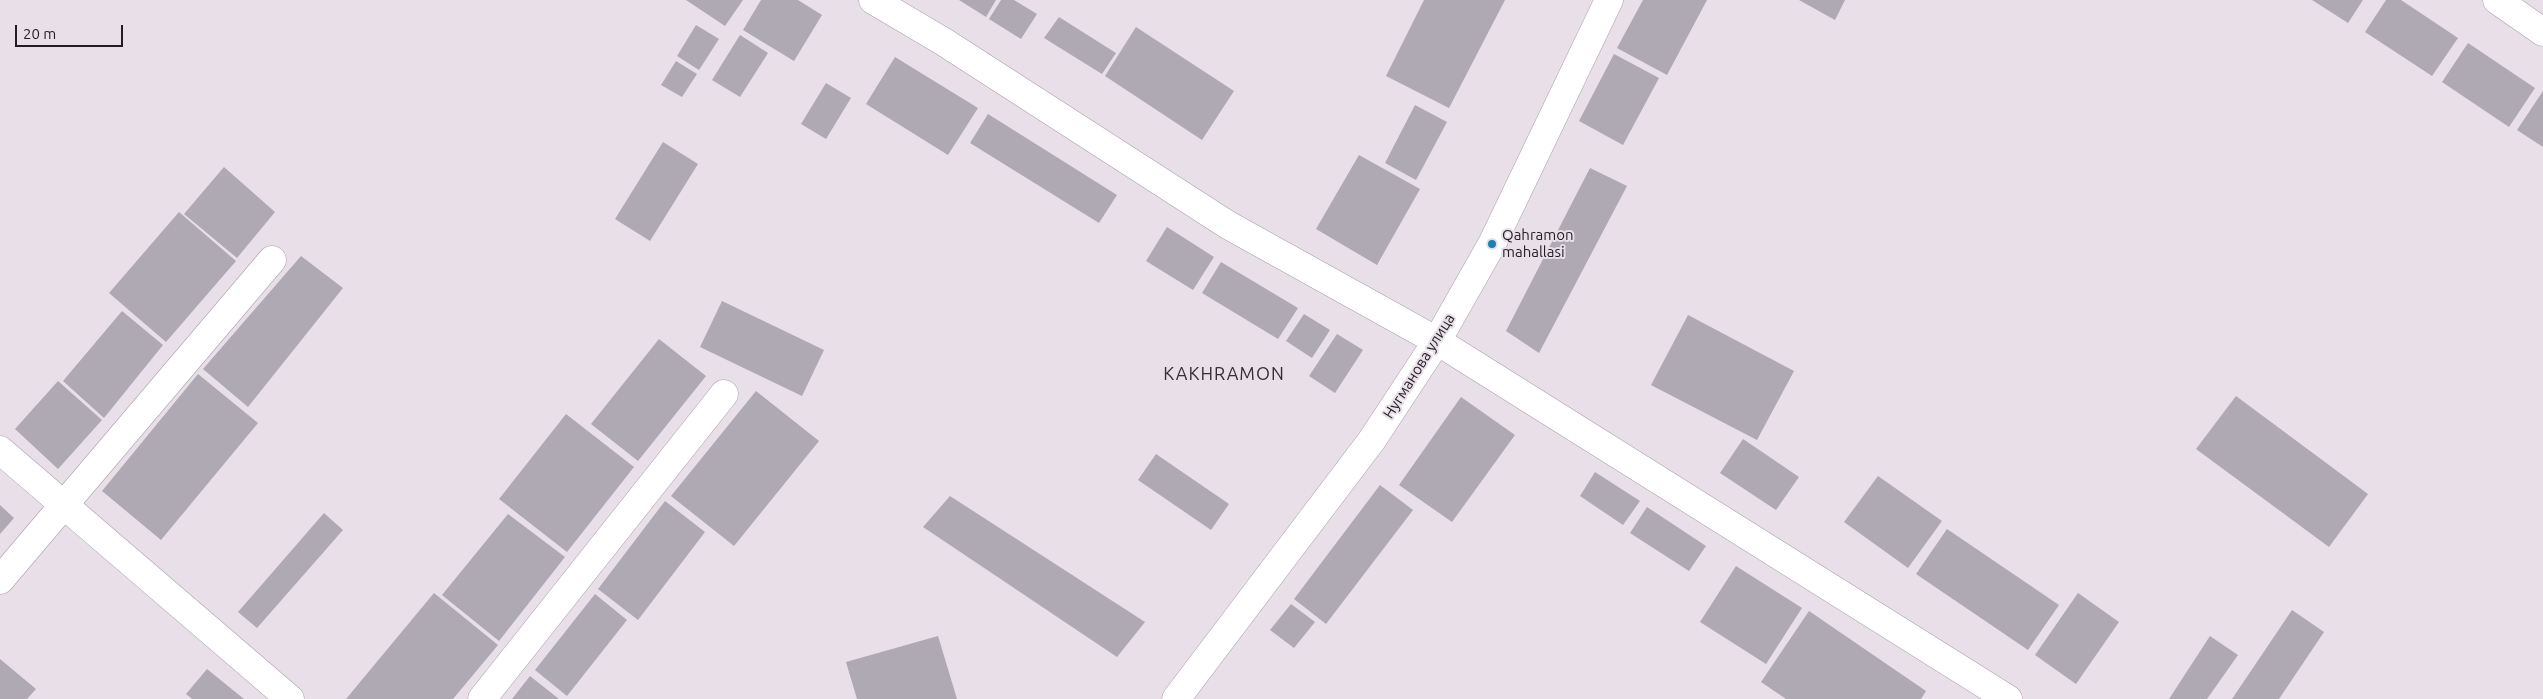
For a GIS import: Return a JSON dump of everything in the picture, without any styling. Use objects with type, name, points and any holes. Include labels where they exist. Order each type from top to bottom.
[{"type":"street","points":[[873,0],[944,42],[1228,225],[1438,341],[2008,699]]},
{"type":"street","name":"Нугманова улица","points":[[1176,699],[1372,440],[1438,341],[1492,244],[1609,0]]},
{"type":"street","points":[[2497,0],[2543,32]]},
{"type":"street","points":[[0,580],[272,260]]},
{"type":"street","points":[[482,699],[724,394]]},
{"type":"street","points":[[0,450],[290,699]]},
{"type":"building","points":[[686,0],[743,0],[725,26]]},
{"type":"building","points":[[761,0],[798,0],[822,15],[794,61],[743,30]]},
{"type":"building","points":[[959,0],[996,0],[986,17]]},
{"type":"building","points":[[1001,0],[1014,0],[1037,14],[1021,39],[989,19]]},
{"type":"building","points":[[1424,0],[1505,0],[1449,108],[1386,76]]},
{"type":"building","points":[[1643,0],[1707,0],[1667,75],[1617,48]]},
{"type":"building","points":[[1799,0],[1845,0],[1835,20]]},
{"type":"building","points":[[2312,0],[2363,0],[2348,23]]},
{"type":"building","points":[[2386,0],[2401,0],[2458,38],[2432,76],[2365,32]]},
{"type":"building","points":[[1059,17],[1116,53],[1102,74],[1044,38]]},
{"type":"building","points":[[696,25],[719,39],[699,70],[677,56]]},
{"type":"building","points":[[1136,27],[1234,91],[1202,140],[1105,76]]},
{"type":"building","points":[[740,35],[768,53],[740,97],[712,80]]},
{"type":"building","points":[[2468,43],[2535,88],[2509,127],[2442,82]]},
{"type":"building","points":[[1614,54],[1659,78],[1623,145],[1579,121]]},
{"type":"building","points":[[895,57],[978,108],[948,155],[866,104]]},
{"type":"building","points":[[676,61],[697,74],[682,97],[661,85]]},
{"type":"building","points":[[826,83],[851,98],[826,139],[801,124]]},
{"type":"building","points":[[2543,91],[2543,147],[2517,130]]},
{"type":"building","points":[[1415,105],[1447,122],[1416,180],[1385,163]]},
{"type":"building","points":[[988,114],[1117,195],[1099,223],[970,143]]},
{"type":"building","points":[[663,142],[698,164],[650,241],[615,219]]},
{"type":"building","points":[[1359,155],[1420,189],[1377,265],[1316,229]]},
{"type":"building","points":[[224,167],[275,212],[237,258],[184,214]]},
{"type":"building","points":[[1590,168],[1627,186],[1539,353],[1506,331]]},
{"type":"building","points":[[179,212],[236,261],[166,342],[109,293]]},
{"type":"building","points":[[1167,227],[1214,257],[1193,290],[1146,261]]},
{"type":"building","points":[[301,256],[343,288],[248,407],[203,369]]},
{"type":"building","points":[[1221,262],[1298,308],[1278,339],[1202,293]]},
{"type":"building","points":[[722,301],[824,350],[802,396],[700,347]]},
{"type":"building","points":[[122,311],[163,345],[104,418],[63,381]]},
{"type":"building","points":[[1304,314],[1330,330],[1312,358],[1286,341]]},
{"type":"building","points":[[1688,315],[1794,371],[1757,440],[1651,385]]},
{"type":"building","points":[[1337,334],[1363,350],[1335,393],[1309,376]]},
{"type":"building","points":[[659,339],[706,376],[638,461],[591,424]]},
{"type":"building","points":[[198,374],[258,423],[161,540],[102,491]]},
{"type":"building","points":[[58,381],[102,420],[58,469],[15,429]]},
{"type":"building","points":[[756,391],[819,441],[734,546],[671,496]]},
{"type":"building","points":[[2236,396],[2368,494],[2329,547],[2196,449]]},
{"type":"building","points":[[1461,397],[1515,435],[1452,522],[1399,485]]},
{"type":"building","points":[[566,414],[634,467],[567,552],[499,499]]},
{"type":"building","points":[[1743,439],[1799,477],[1776,510],[1720,473]]},
{"type":"building","points":[[1156,454],[1229,504],[1211,530],[1138,480]]},
{"type":"building","points":[[1595,472],[1640,501],[1623,525],[1580,496]]},
{"type":"building","points":[[1878,476],[1942,521],[1908,568],[1844,522]]},
{"type":"building","points":[[1380,485],[1413,510],[1326,624],[1294,599]]},
{"type":"building","points":[[950,496],[1145,622],[1117,657],[923,527]]},
{"type":"building","points":[[665,501],[705,532],[638,620],[598,589]]},
{"type":"building","points":[[0,505],[14,518],[0,534]]},
{"type":"building","points":[[1647,507],[1706,546],[1689,571],[1630,533]]},
{"type":"building","points":[[324,513],[343,530],[257,628],[238,612]]},
{"type":"building","points":[[508,514],[565,557],[499,641],[442,595]]},
{"type":"building","points":[[1947,529],[2059,605],[2028,650],[1916,574]]},
{"type":"building","points":[[1736,566],[1802,608],[1766,664],[1700,622]]},
{"type":"building","points":[[434,593],[498,645],[453,699],[346,699]]},
{"type":"building","points":[[2078,593],[2119,622],[2076,684],[2035,655]]},
{"type":"building","points":[[595,594],[627,620],[567,696],[535,670]]},
{"type":"building","points":[[1291,604],[1315,622],[1294,648],[1270,630]]},
{"type":"building","points":[[2292,610],[2324,632],[2279,699],[2232,699]]},
{"type":"building","points":[[1809,611],[1926,691],[1921,699],[1786,699],[1761,682]]},
{"type":"building","points":[[938,636],[957,699],[857,699],[846,662]]},
{"type":"building","points":[[2210,636],[2238,655],[2207,699],[2169,699]]},
{"type":"building","points":[[0,659],[36,689],[27,699],[0,699]]},
{"type":"building","points":[[207,669],[244,699],[192,699],[186,694]]},
{"type":"building","points":[[530,676],[559,699],[512,699]]},
{"type":"place","name":"Qahramon mahallasi","points":[[1492,244]]},
{"type":"district","name":"KAKHRAMON","points":[[1224,374]]}]
